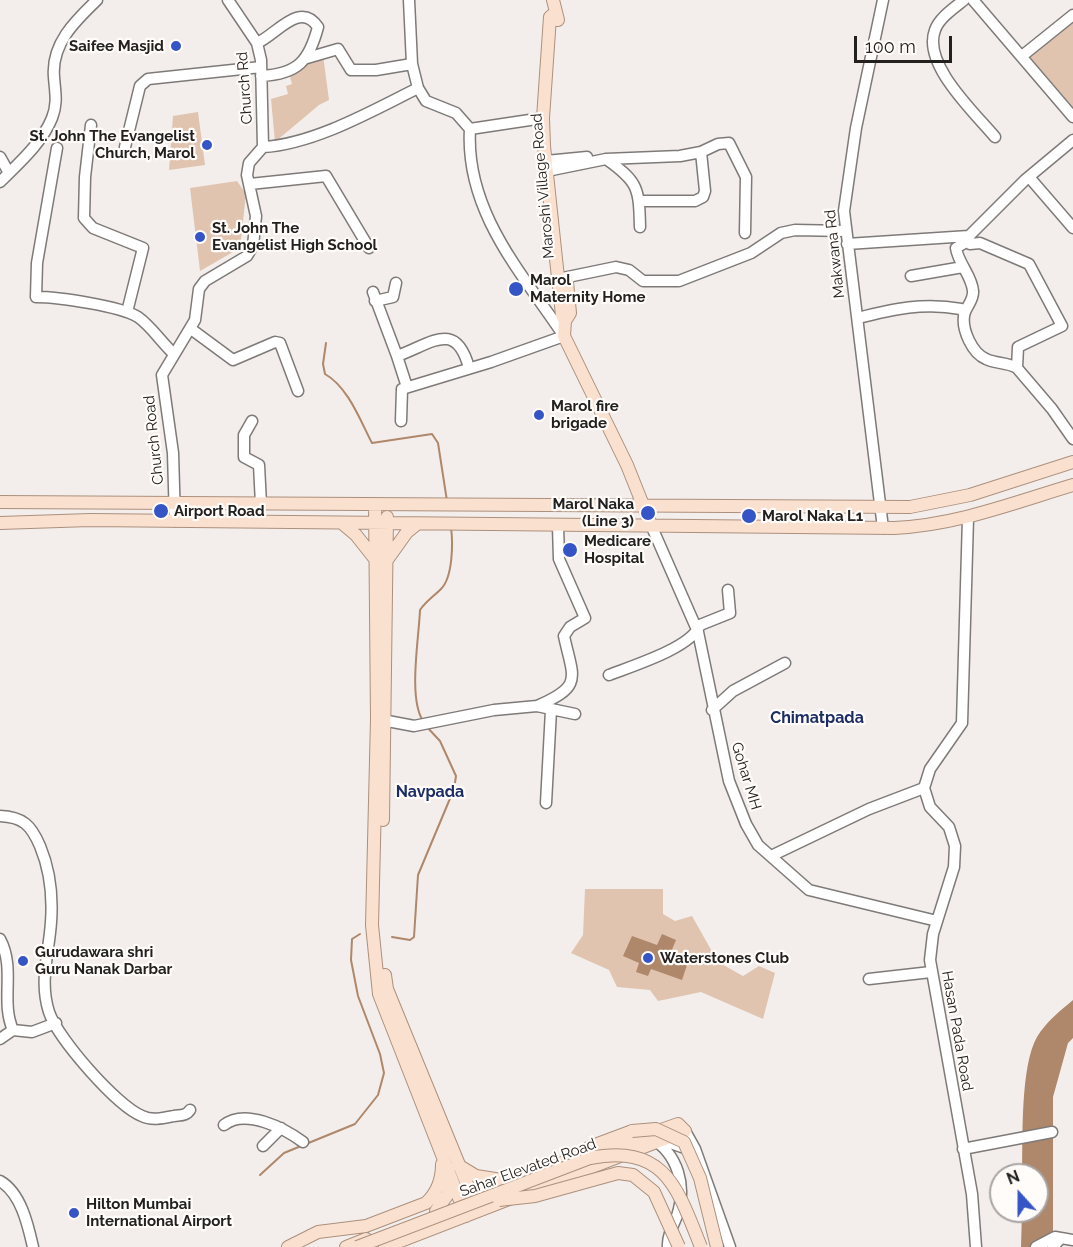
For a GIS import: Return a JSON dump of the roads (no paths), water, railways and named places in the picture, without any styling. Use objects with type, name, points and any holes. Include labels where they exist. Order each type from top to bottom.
[{"type":"main road","name":"Maroshi Village Road","points":[[554,6],[550,17],[543,118],[562,278],[564,336],[627,465],[651,525]]},
{"type":"main road","name":"Maroshi Village Road","points":[[550,165],[550,117],[559,17],[554,6]]},
{"type":"main road","points":[[0,502],[910,507],[940,503],[1073,462]]},
{"type":"main road","points":[[0,523],[175,521],[914,528],[968,518],[1073,485]]},
{"type":"main road","points":[[381,505],[380,927],[387,989],[472,1205]]},
{"type":"main road","points":[[585,525],[586,505]]},
{"type":"main road","points":[[343,524],[356,534],[381,561]]},
{"type":"main road","points":[[381,561],[417,524]]},
{"type":"main road","points":[[381,721],[372,925],[379,994],[449,1176],[472,1205]]},
{"type":"main road","points":[[472,1205],[663,1142],[681,1128]]},
{"type":"main road","points":[[386,1247],[514,1182],[647,1135],[681,1128]]},
{"type":"main road","points":[[557,1166],[592,1146],[632,1131],[656,1129],[684,1142],[700,1178],[717,1247]]},
{"type":"main road","points":[[288,1247],[318,1232],[349,1229],[399,1216],[426,1203],[434,1196],[442,1176],[440,1152]]},
{"type":"main road","name":"Sahar Elevated Road","points":[[357,1247],[472,1205],[590,1158],[612,1154],[634,1155],[649,1161],[663,1172],[675,1189],[701,1247]]},
{"type":"main road","points":[[458,1165],[476,1176],[514,1182]]},
{"type":"main road","points":[[346,1247],[436,1211],[535,1196],[618,1173],[633,1175],[654,1192],[679,1247]]},
{"type":"main road","points":[[436,1211],[448,1194],[449,1176]]},
{"type":"street","points":[[0,182],[40,139],[52,118],[57,100],[53,75],[56,52],[66,32],[97,0]]},
{"type":"street","name":"Church Rd","points":[[228,0],[257,42],[261,72],[263,147]]},
{"type":"street","points":[[400,421],[402,388],[564,336],[503,247],[482,207],[470,162],[470,129],[456,113],[426,101],[418,88],[412,64],[409,0]]},
{"type":"street","name":"Makwana Rd","points":[[883,0],[856,128],[844,211],[883,528]]},
{"type":"street","points":[[964,0],[935,29],[932,41],[935,62],[994,137]]},
{"type":"street","points":[[973,0],[1073,117]]},
{"type":"street","points":[[257,42],[265,39],[291,14],[303,12],[314,18],[318,27],[307,58]]},
{"type":"street","points":[[1022,56],[1073,15]]},
{"type":"street","points":[[125,147],[140,86],[148,79],[261,72],[275,75],[294,69],[307,58],[338,49],[351,70],[376,70],[412,64]]},
{"type":"street","points":[[369,248],[326,176],[249,184],[247,175],[249,163],[263,147],[294,142],[374,110],[418,88]]},
{"type":"street","points":[[470,129],[543,118]]},
{"type":"street","points":[[92,125],[85,177],[84,219],[93,228],[143,248],[127,312]]},
{"type":"street","points":[[847,244],[969,236],[1029,177],[1073,140]]},
{"type":"street","points":[[550,165],[701,152],[718,144],[729,143],[746,177],[745,233]]},
{"type":"street","points":[[57,148],[36,274],[36,297],[56,297],[127,312],[139,318],[174,354]]},
{"type":"street","points":[[639,201],[695,201],[703,197],[705,191],[701,152]]},
{"type":"street","points":[[0,157],[9,173]]},
{"type":"street","points":[[606,159],[626,174],[639,194],[640,227]]},
{"type":"street","points":[[1029,177],[1073,228]]},
{"type":"street","name":"Church Road","points":[[175,521],[173,453],[162,375],[195,320],[198,289],[205,281],[248,256],[253,246],[256,216],[249,184]]},
{"type":"street","points":[[562,278],[616,267],[629,270],[643,280],[679,280],[751,253],[781,233],[846,231]]},
{"type":"street","points":[[1017,368],[1018,347],[1062,326],[1029,264],[992,246],[968,241],[956,248],[973,289],[972,301],[964,314],[963,328],[980,356],[1017,368],[1052,409],[1073,439]]},
{"type":"street","points":[[911,276],[963,267]]},
{"type":"street","points":[[396,283],[393,297],[374,297],[407,387]]},
{"type":"street","points":[[858,318],[919,305],[961,309],[964,314]]},
{"type":"street","points":[[191,329],[233,360],[275,342],[280,343],[298,392]]},
{"type":"street","points":[[397,356],[440,339],[453,339],[464,351],[470,368]]},
{"type":"street","points":[[252,421],[244,435],[243,457],[259,465],[261,504]]},
{"type":"street","points":[[771,856],[869,809],[924,788],[930,769],[962,723],[968,518]]},
{"type":"street","name":"Gohar MH","points":[[651,525],[698,632],[712,710],[737,805],[758,845],[808,890],[937,921]]},
{"type":"street","points":[[381,721],[414,726],[494,710],[537,706],[559,695],[572,684],[574,675],[564,636],[570,627],[585,618],[559,559],[558,526]]},
{"type":"street","points":[[609,675],[676,646],[698,632],[700,625],[730,613],[728,590]]},
{"type":"street","points":[[712,710],[733,691],[785,663]]},
{"type":"street","points":[[537,706],[575,714]]},
{"type":"street","points":[[546,803],[551,710]]},
{"type":"street","name":"Hasan Pada Road","points":[[924,788],[930,807],[949,827],[955,844],[954,867],[937,921],[930,960],[972,1194],[976,1247]]},
{"type":"street","points":[[0,816],[21,819],[30,825],[48,868],[52,920],[44,970],[44,990],[49,1013],[95,1078],[142,1116],[158,1119],[186,1115],[190,1110]]},
{"type":"street","points":[[0,939],[8,986],[4,1007],[5,1017],[13,1030]]},
{"type":"street","points":[[869,978],[931,972]]},
{"type":"street","points":[[0,1038],[13,1030],[32,1032],[56,1023]]},
{"type":"street","points":[[224,1125],[235,1119],[246,1119],[281,1128],[303,1142]]},
{"type":"street","points":[[263,1146],[281,1128]]},
{"type":"street","points":[[681,1128],[696,1153],[730,1247]]},
{"type":"street","points":[[963,1149],[1052,1132]]},
{"type":"street","points":[[647,1135],[696,1153]]},
{"type":"street","points":[[663,1142],[676,1163],[682,1193],[668,1247]]},
{"type":"street","points":[[0,1181],[17,1199],[28,1223],[33,1247]]},
{"type":"street","points":[[1036,1247],[1060,1241]]},
{"type":"waterway","points":[[326,343],[323,364],[325,374],[347,395],[372,443],[432,434],[438,443],[447,501]]},
{"type":"waterway","points":[[423,721],[416,698],[415,683],[420,610],[441,589],[448,576],[452,550],[451,527]]},
{"type":"waterway","points":[[392,937],[410,940],[414,937],[418,875],[454,789],[456,776],[440,741],[426,726]]},
{"type":"waterway","points":[[306,1144],[355,1124],[378,1095],[384,1073],[380,1054],[358,996],[351,960],[352,939],[360,934]]},
{"type":"waterway","points":[[260,1175],[284,1153],[301,1146]]},
{"type":"place","name":"Saifee Masjid","points":[[176,46]]},
{"type":"place","name":"St. John The Evangelist Church, Marol","points":[[207,145]]},
{"type":"place","name":"St. John The Evangelist High School","points":[[200,237]]},
{"type":"place","name":"Marol Maternity Home","points":[[516,289]]},
{"type":"place","name":"Marol fire brigade","points":[[539,415]]},
{"type":"place","name":"Airport Road","points":[[161,511]]},
{"type":"place","name":"Marol Naka (Line 3)","points":[[648,513]]},
{"type":"place","name":"Marol Naka L1","points":[[749,516]]},
{"type":"place","name":"Medicare Hospital","points":[[570,550]]},
{"type":"place","name":"Waterstones Club","points":[[648,958]]},
{"type":"place","name":"Gurudawara shri Guru Nanak Darbar","points":[[23,961]]},
{"type":"place","name":"Hilton Mumbai International Airport","points":[[74,1213]]},
{"type":"district","name":"Chimatpada","points":[[817,718]]},
{"type":"district","name":"Navpada","points":[[430,792]]}]
